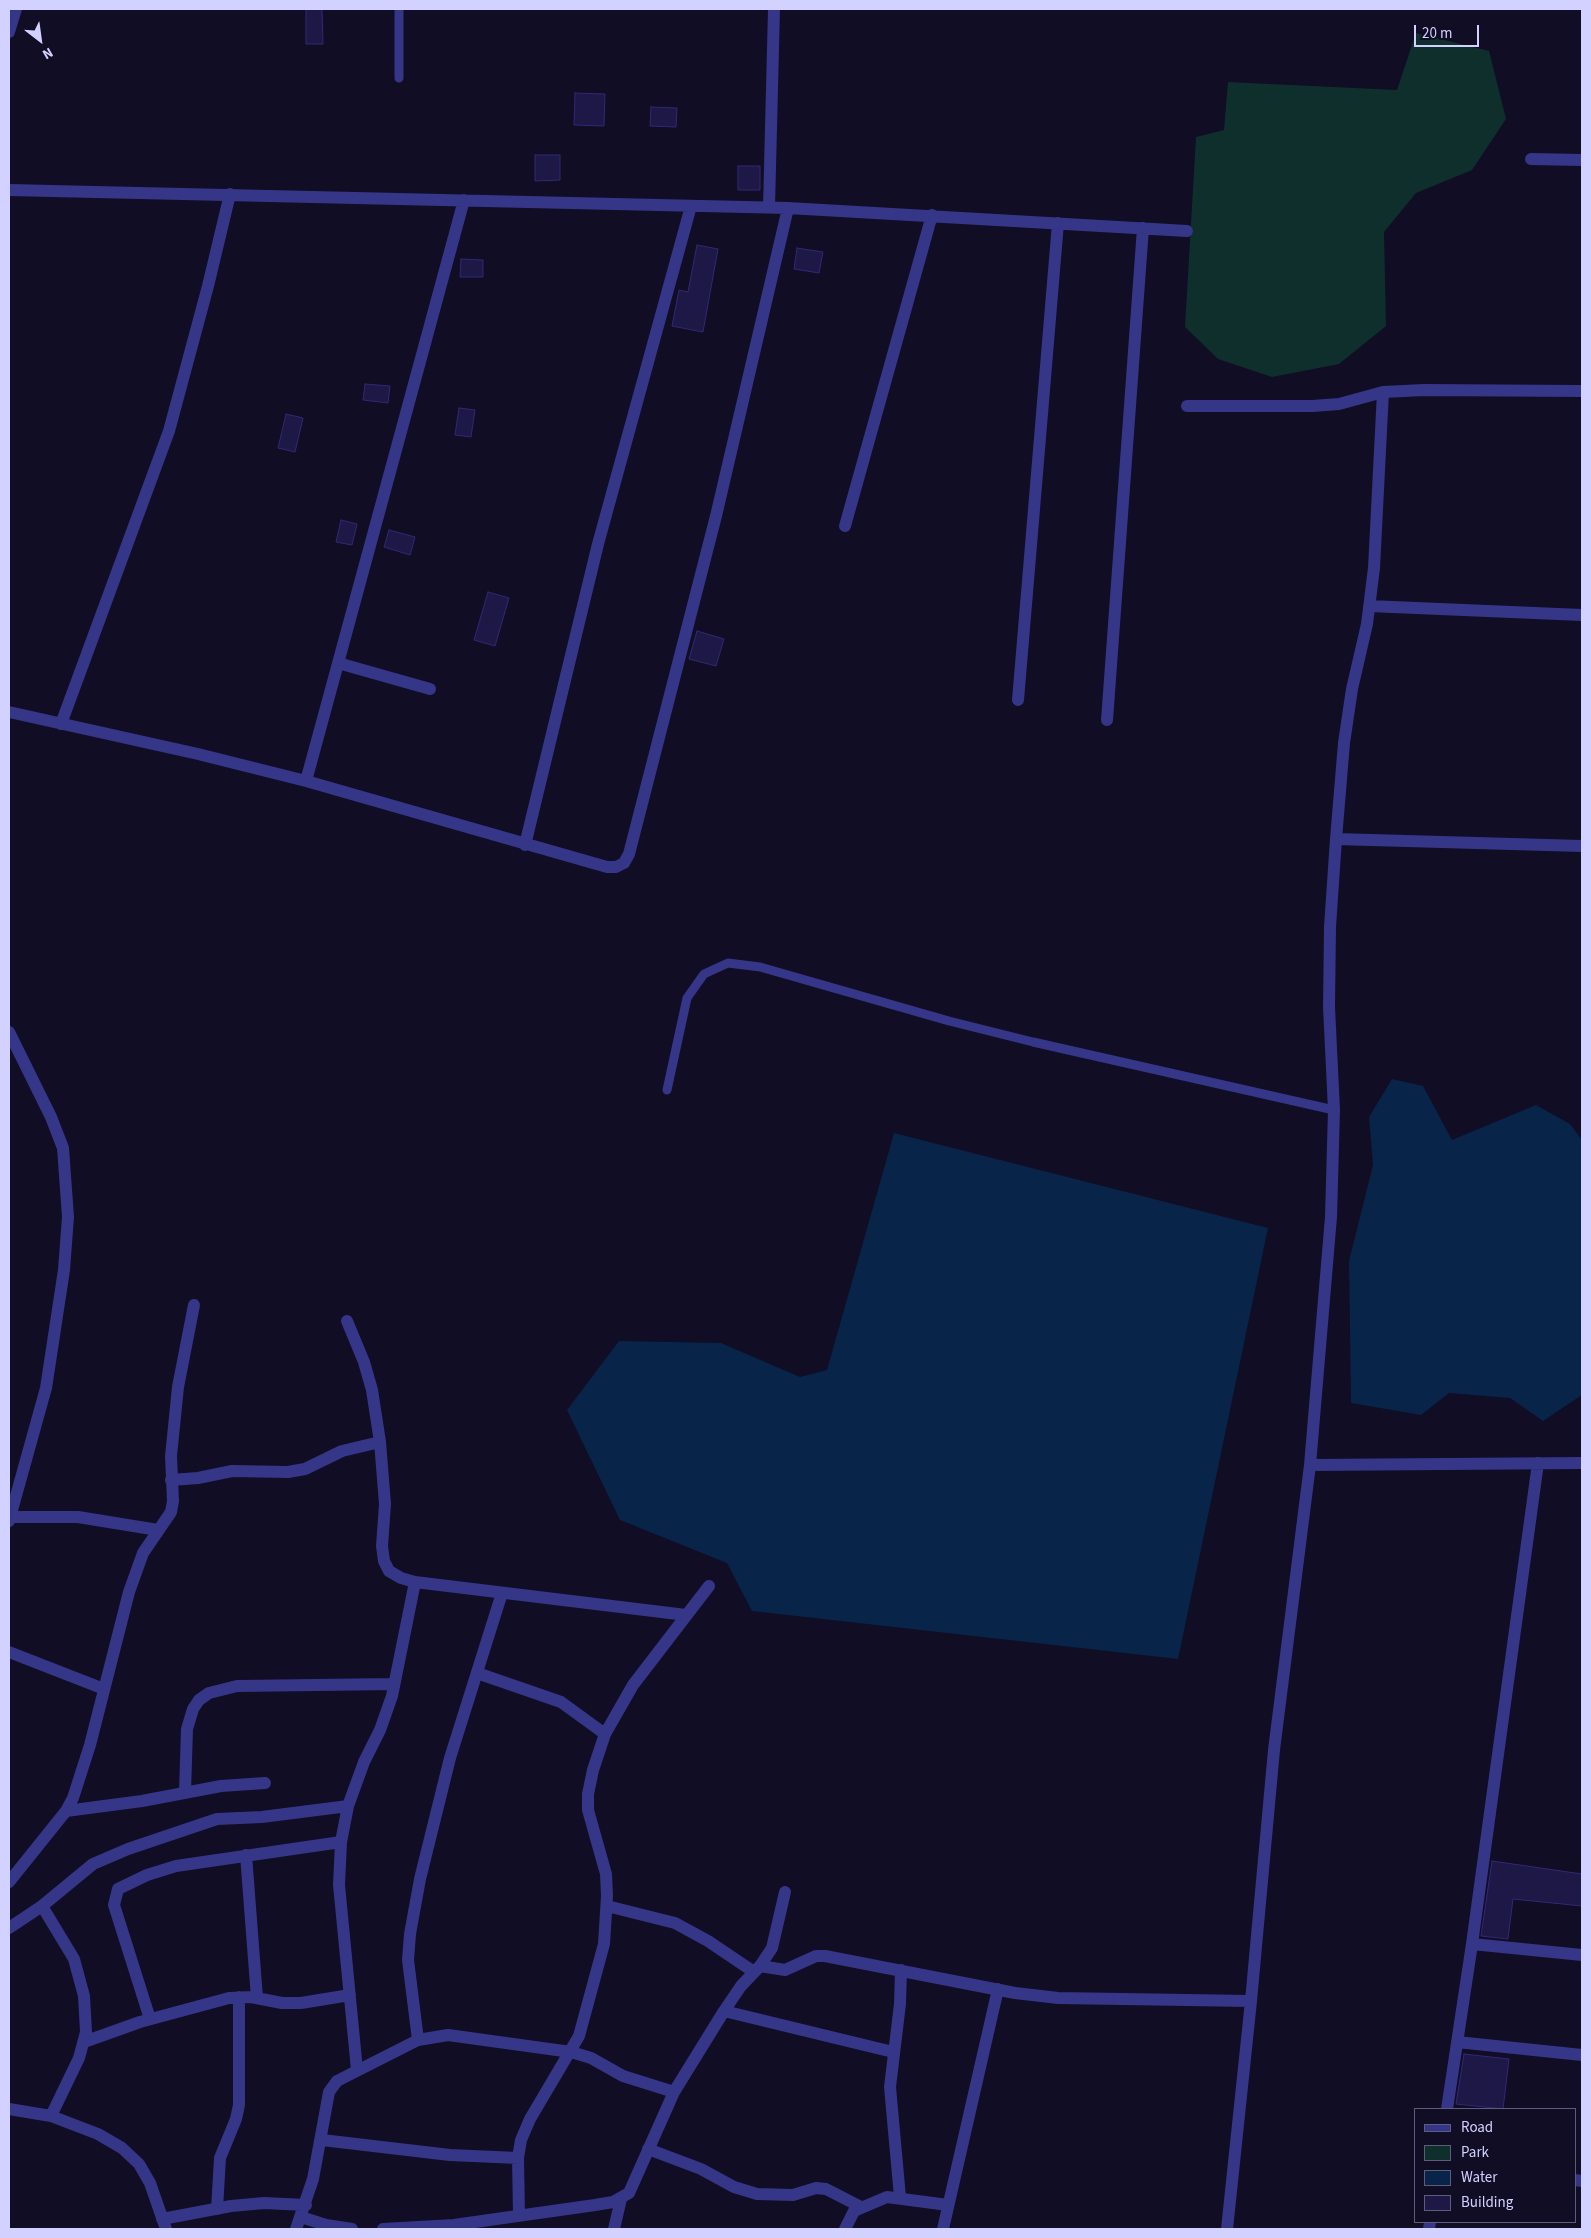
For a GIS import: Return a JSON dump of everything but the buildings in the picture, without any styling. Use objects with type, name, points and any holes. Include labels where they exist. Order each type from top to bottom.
[{"type":"street","points":[[9,32],[16,9]]},
{"type":"street","points":[[770,207],[774,9]]},
{"type":"street","points":[[1531,159],[1582,160]]},
{"type":"street","points":[[9,190],[770,207],[1187,231]]},
{"type":"street","points":[[61,724],[169,431],[208,286],[230,194]]},
{"type":"street","points":[[306,782],[464,200]]},
{"type":"street","points":[[525,845],[598,544],[691,206]]},
{"type":"street","points":[[9,712],[198,754],[306,782],[607,867],[616,867],[624,863],[629,854],[718,506],[788,208]]},
{"type":"street","points":[[845,526],[932,215]]},
{"type":"street","points":[[1018,700],[1058,223]]},
{"type":"street","points":[[1107,720],[1143,228]]},
{"type":"street","points":[[1187,406],[1312,406],[1339,404],[1382,392],[1466,389],[1582,391]]},
{"type":"street","points":[[1227,2229],[1251,2001],[1274,1750],[1310,1465],[1331,1217],[1334,1110],[1329,1007],[1330,927],[1344,743],[1374,568],[1382,392]]},
{"type":"street","points":[[1369,606],[1582,615]]},
{"type":"street","points":[[338,663],[430,689]]},
{"type":"street","points":[[1336,839],[1582,846]]},
{"type":"street","points":[[9,1032],[51,1117],[63,1148],[68,1217],[63,1280],[46,1388],[10,1519],[78,1517],[158,1530]]},
{"type":"street","points":[[9,1882],[66,1811],[73,1798],[90,1745],[129,1592],[143,1553],[171,1512],[171,1456],[178,1386],[194,1305]]},
{"type":"street","points":[[347,1321],[364,1362],[372,1390],[380,1442],[385,1504],[382,1546],[384,1561],[389,1571],[400,1578],[415,1582],[686,1615]]},
{"type":"street","points":[[171,1480],[198,1478],[232,1471],[288,1472],[304,1469],[352,1448],[380,1442]]},
{"type":"street","points":[[1447,2108],[1472,1944],[1538,1463]]},
{"type":"street","points":[[1310,1465],[1582,1463]]},
{"type":"street","points":[[357,2070],[340,1885],[341,1842],[348,1806],[364,1762],[380,1730],[394,1684],[415,1582]]},
{"type":"street","points":[[519,2216],[518,2158],[521,2140],[530,2119],[579,2036],[589,2005],[604,1944],[607,1906],[606,1874],[588,1810],[588,1794],[593,1770],[605,1734],[633,1685],[708,1586]]},
{"type":"street","points":[[418,2040],[408,1960],[410,1934],[420,1879],[450,1758],[502,1592]]},
{"type":"street","points":[[9,1652],[104,1689]]},
{"type":"street","points":[[477,1672],[561,1702],[605,1734]]},
{"type":"street","points":[[185,1792],[187,1728],[192,1709],[199,1700],[209,1693],[237,1686],[394,1684]]},
{"type":"street","points":[[66,1811],[142,1801],[220,1786],[265,1783]]},
{"type":"street","points":[[9,1928],[42,1906],[92,1864],[193,1826],[218,1819],[262,1817],[348,1806]]},
{"type":"street","points":[[150,2019],[114,1905],[118,1890],[147,1875],[176,1866],[341,1842]]},
{"type":"street","points":[[246,1855],[257,1998]]},
{"type":"street","points":[[383,2229],[427,2228],[595,2206],[621,2198],[629,2193],[674,2092],[741,1986],[757,1969],[772,1948],[785,1892]]},
{"type":"street","points":[[42,1906],[74,1959],[80,1977],[85,2006],[86,2032],[84,2042],[51,2116]]},
{"type":"street","points":[[607,1906],[675,1923],[757,1969],[785,1970],[816,1956],[1058,1998],[1251,2001]]},
{"type":"street","points":[[1472,1944],[1582,1955]]},
{"type":"street","points":[[900,2197],[890,2098],[893,2052],[900,2004],[901,1970]]},
{"type":"street","points":[[943,2229],[998,1989]]},
{"type":"street","points":[[84,2042],[150,2019],[239,1997],[282,2003],[301,2003],[350,1995]]},
{"type":"street","points":[[217,2209],[220,2158],[236,2119],[239,2105],[239,1997]]},
{"type":"street","points":[[724,2011],[893,2052]]},
{"type":"street","points":[[301,2217],[322,2140],[329,2092],[337,2081],[418,2040],[448,2035],[571,2052],[590,2058],[623,2076],[674,2092]]},
{"type":"street","points":[[1457,2042],[1582,2055]]},
{"type":"street","points":[[9,2109],[51,2116],[98,2134],[122,2148],[139,2164],[150,2183],[164,2224],[217,2209],[264,2203],[326,2225],[352,2229]]},
{"type":"street","points":[[322,2140],[450,2155],[518,2158]]},
{"type":"street","points":[[648,2149],[701,2169],[734,2187],[757,2194],[793,2195],[816,2188],[826,2189],[861,2207]]},
{"type":"street","points":[[845,2229],[854,2211],[886,2197],[900,2197],[948,2205]]},
{"type":"street","points":[[614,2229],[621,2198]]},
{"type":"lane","points":[[399,9],[399,78]]},
{"type":"lane","points":[[666,1090],[688,998],[704,974],[728,963],[760,967],[949,1021],[1033,1042],[1334,1110]]},
{"type":"green space","points":[[1416,33],[1489,51],[1506,119],[1472,170],[1416,193],[1384,232],[1386,326],[1339,364],[1272,377],[1218,359],[1185,327],[1196,137],[1224,130],[1228,82],[1397,90]]},
{"type":"water","points":[[1392,1079],[1423,1086],[1452,1140],[1536,1105],[1570,1124],[1582,1140],[1582,1395],[1543,1421],[1510,1398],[1449,1393],[1421,1415],[1351,1403],[1349,1261],[1373,1165],[1369,1117]]},
{"type":"water","points":[[894,1133],[1268,1228],[1178,1659],[752,1611],[727,1563],[620,1520],[567,1410],[619,1341],[721,1343],[800,1377],[827,1370]]}]
